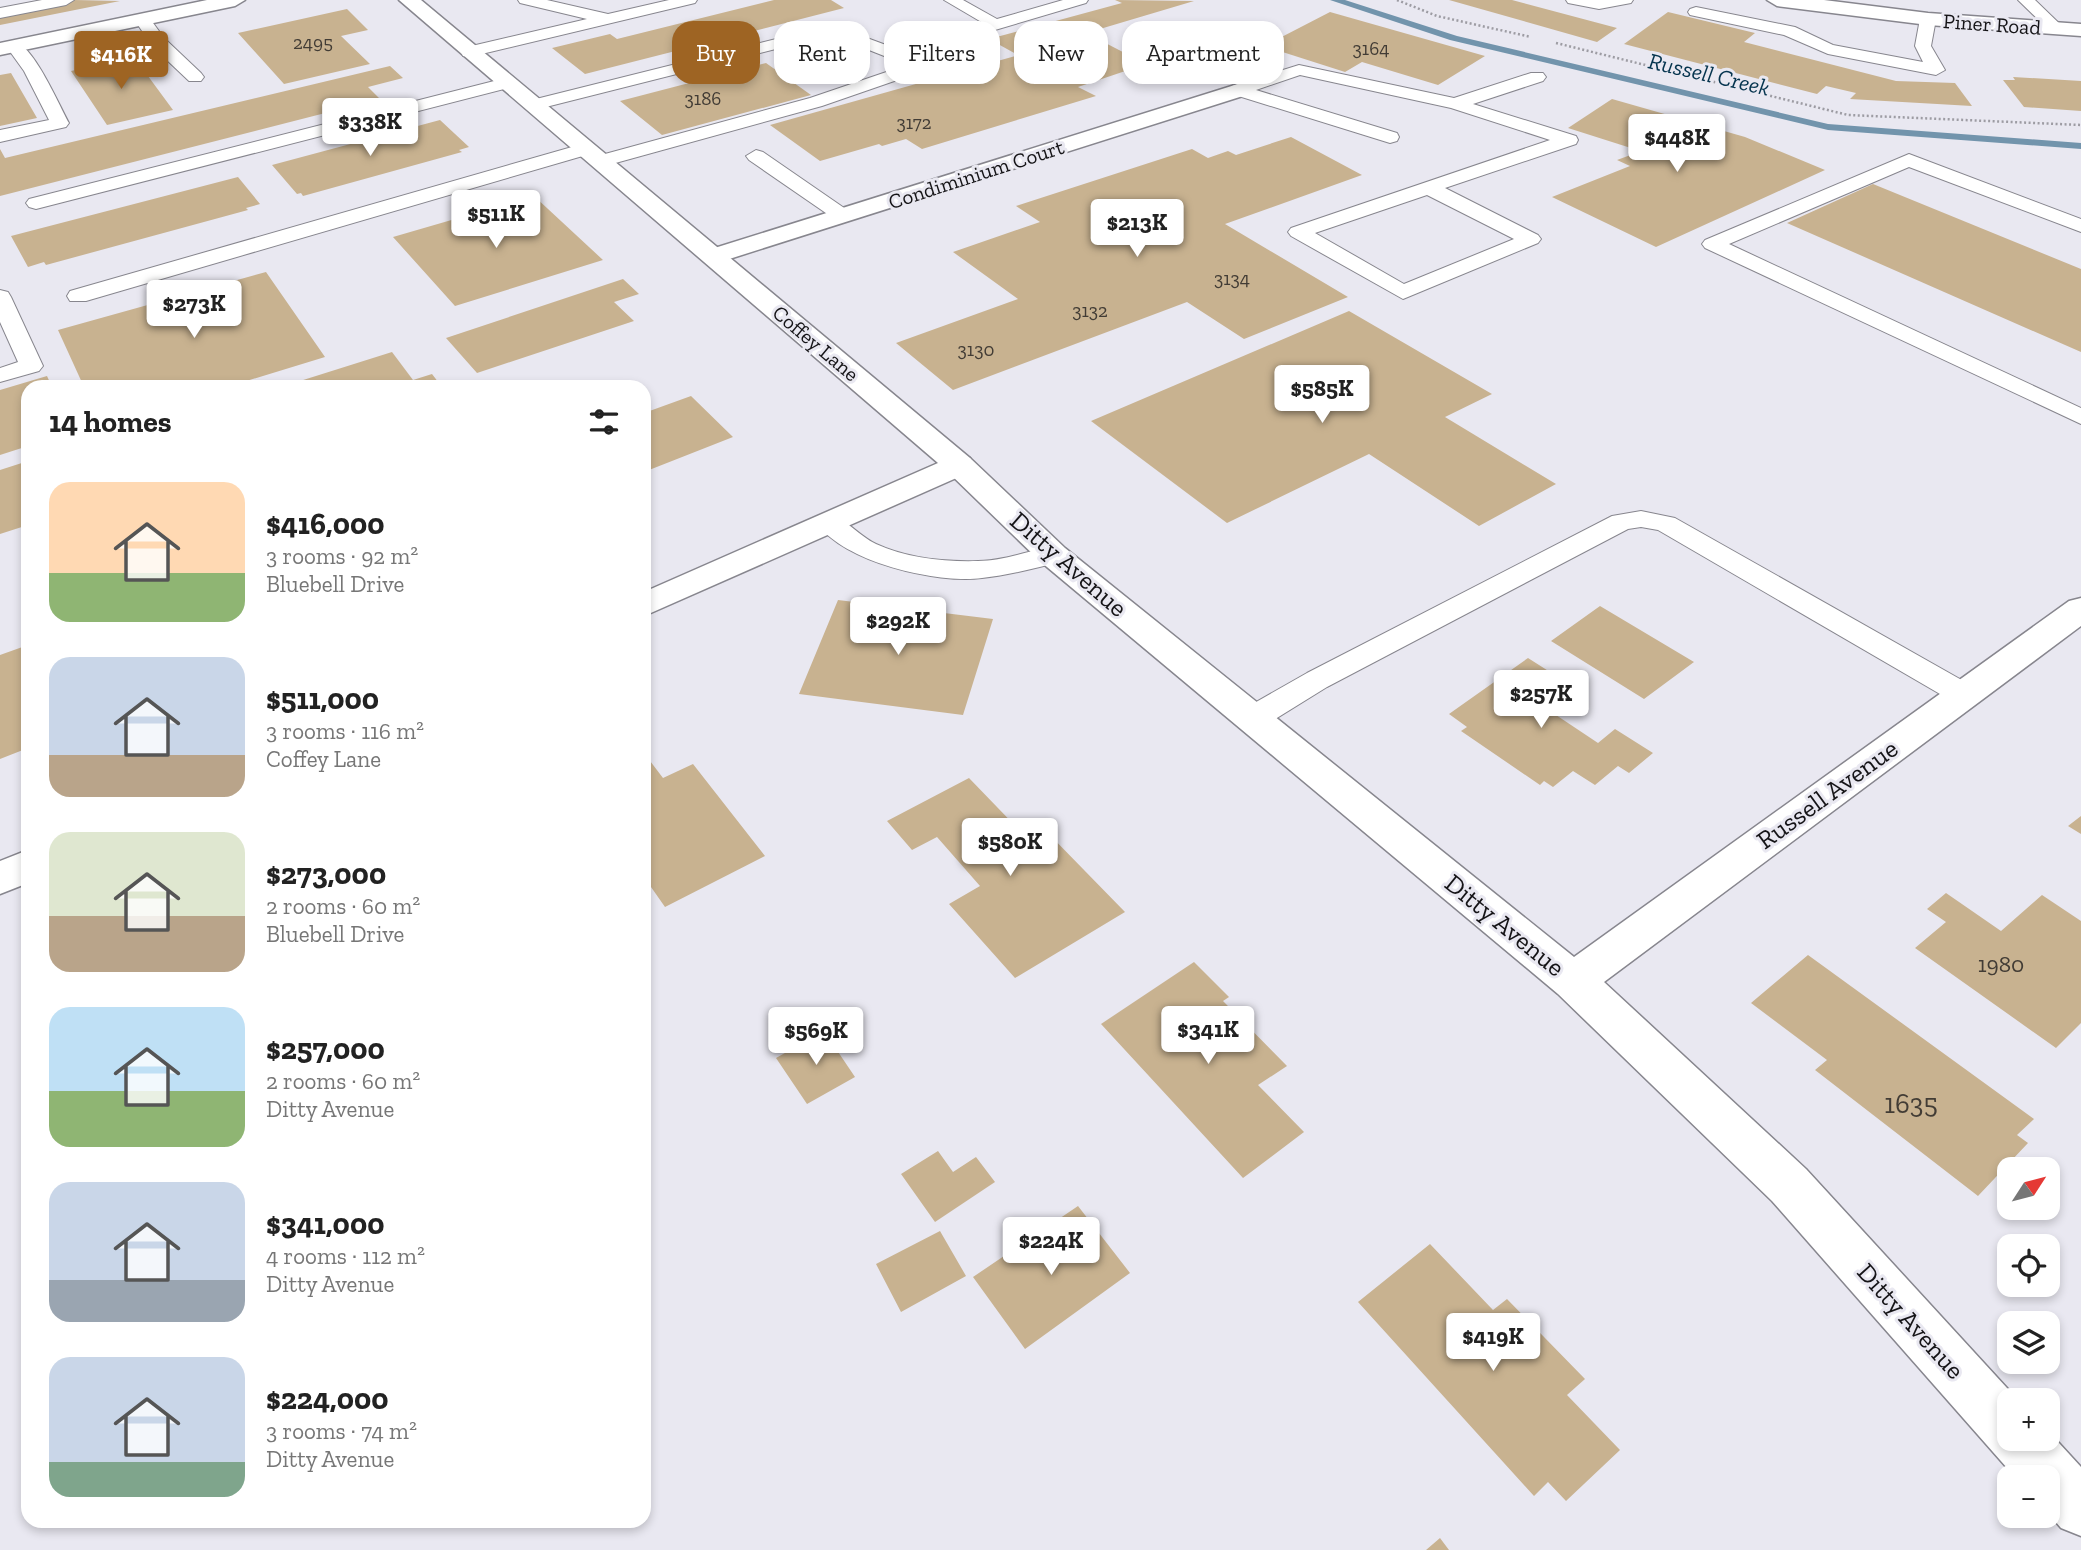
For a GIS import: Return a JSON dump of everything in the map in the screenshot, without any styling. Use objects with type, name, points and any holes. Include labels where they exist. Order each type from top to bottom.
[{"type":"street","points":[[7,47],[235,0]]},
{"type":"street","name":"Coffey Lane","points":[[409,0],[959,465]]},
{"type":"street","name":"Piner Road","points":[[1777,0],[1928,19],[2081,30]]},
{"type":"street","name":"Condiminium Court","points":[[715,256],[1238,90]]},
{"type":"street","points":[[651,602],[959,465]]},
{"type":"street","name":"Ditty Avenue","points":[[959,465],[1053,555],[1573,981],[1789,1185],[1997,1418]]},
{"type":"street","name":"Russell Avenue","points":[[1573,981],[2081,609]]},
{"type":"street","points":[[0,877],[21,869]]},
{"type":"street","points":[[2028,1451],[2081,1508]]},
{"type":"lane","points":[[0,13],[66,0]]},
{"type":"lane","points":[[526,0],[610,19]]},
{"type":"lane","points":[[469,52],[689,0]]},
{"type":"lane","points":[[952,0],[996,25],[1080,0]]},
{"type":"lane","points":[[1574,0],[1599,4],[1625,0]]},
{"type":"lane","points":[[2026,0],[2057,29]]},
{"type":"lane","points":[[1696,12],[1789,31],[1869,40]]},
{"type":"lane","points":[[142,19],[158,42],[195,77]]},
{"type":"lane","points":[[1789,31],[1828,49],[1936,70],[1916,45],[1928,19]]},
{"type":"lane","points":[[78,296],[594,155],[816,102],[923,65],[832,30],[534,105]]},
{"type":"lane","points":[[0,136],[60,123],[32,70],[7,47]]},
{"type":"lane","points":[[1238,90],[1299,70],[1455,104],[1569,140],[1298,232],[1403,292],[1531,239],[1429,188]]},
{"type":"lane","points":[[1455,104],[1537,77]]},
{"type":"lane","points":[[36,203],[506,83]]},
{"type":"lane","points":[[1238,90],[1390,137]]},
{"type":"lane","points":[[756,156],[843,216]]},
{"type":"lane","points":[[2081,226],[1909,160],[1712,244],[2081,417]]},
{"type":"lane","points":[[0,297],[32,366],[0,375]]},
{"type":"lane","points":[[1254,718],[1317,680],[1620,522],[1641,519],[1667,524],[1964,694]]},
{"type":"lane","points":[[830,523],[865,549],[896,560],[935,566],[980,570],[1053,555]]},
{"type":"path","points":[[1397,0],[1437,16],[1530,37]]},
{"type":"path","points":[[1557,43],[1848,115],[2081,125]]},
{"type":"building","points":[[75,0],[120,1],[0,25],[0,15]]},
{"type":"building","points":[[774,0],[831,0],[844,8],[793,21],[774,21],[774,26],[760,29],[760,21],[689,21]]},
{"type":"building","points":[[1115,0],[1194,1],[1108,27],[1108,21],[1056,21],[1122,3]]},
{"type":"building","points":[[1449,0],[1512,0],[1617,28],[1597,42]]},
{"type":"building","points":[[347,9],[368,30],[341,36],[370,64],[284,84],[238,33]]},
{"type":"building","points":[[1330,12],[1485,56],[1438,85],[1362,62],[1345,72],[1284,52],[1284,36]]},
{"type":"building","points":[[1668,12],[1755,33],[1744,42],[1896,81],[1955,83],[1972,106],[1850,99],[1856,93],[1826,86],[1817,94],[1624,44]]},
{"type":"building","points":[[672,25],[672,52],[585,74],[552,48],[610,34],[617,39]]},
{"type":"building","points":[[1014,32],[1014,53],[1000,45],[1000,36]]},
{"type":"building","points":[[1108,44],[1122,52],[1122,72],[1108,77]]},
{"type":"building","points":[[1014,56],[1014,84],[1087,84],[1078,87],[1096,96],[922,149],[906,139],[820,161],[770,125],[916,84],[1000,84],[1000,60]]},
{"type":"building","points":[[134,57],[173,110],[107,125],[71,71]]},
{"type":"building","points":[[766,63],[774,69],[774,84],[796,84],[811,95],[662,135],[620,101],[685,84],[760,84],[760,65]]},
{"type":"building","points":[[390,66],[403,78],[368,87],[380,99],[0,196],[0,149],[5,158]]},
{"type":"building","points":[[11,73],[37,118],[0,126],[0,75]]},
{"type":"building","points":[[2013,77],[2081,81],[2081,111],[2024,107],[2003,80],[2015,80]]},
{"type":"building","points":[[1612,99],[1745,137],[1825,170],[1656,247],[1552,197],[1630,166],[1617,160],[1636,153],[1650,159],[1656,156],[1568,128]]},
{"type":"building","points":[[440,120],[469,147],[459,150],[462,152],[303,196],[301,193],[297,194],[272,165]]},
{"type":"building","points":[[1291,137],[1362,175],[1225,224],[1348,297],[1244,339],[1187,302],[953,390],[896,343],[1018,299],[953,252],[1040,222],[1016,206],[1192,149],[1208,158],[1228,151],[1236,155]]},
{"type":"building","points":[[238,177],[260,204],[246,208],[248,210],[46,265],[44,262],[28,267],[11,236]]},
{"type":"building","points":[[1873,184],[2081,269],[2081,352],[1787,223]]},
{"type":"building","points":[[534,196],[603,260],[455,306],[393,237]]},
{"type":"building","points":[[266,272],[325,357],[250,380],[81,380],[58,330]]},
{"type":"building","points":[[623,279],[639,294],[614,302],[634,321],[477,373],[446,338]]},
{"type":"building","points":[[1349,311],[1492,394],[1445,417],[1556,484],[1479,526],[1369,454],[1227,523],[1091,421]]},
{"type":"building","points":[[392,352],[413,380],[303,380]]},
{"type":"building","points":[[432,374],[437,380],[413,380]]},
{"type":"building","points":[[21,384],[21,448],[0,455],[0,390]]},
{"type":"building","points":[[691,396],[733,437],[651,469],[651,410]]},
{"type":"building","points":[[21,463],[21,527],[0,534],[0,470]]},
{"type":"building","points":[[838,600],[993,619],[963,715],[799,694]]},
{"type":"building","points":[[1600,606],[1694,662],[1644,699],[1551,641]]},
{"type":"building","points":[[21,648],[21,751],[0,759],[0,655]]},
{"type":"building","points":[[1528,658],[1572,686],[1544,707],[1598,743],[1615,729],[1653,753],[1629,773],[1618,766],[1595,785],[1573,771],[1553,787],[1544,781],[1540,785],[1461,731],[1467,727],[1449,714]]},
{"type":"building","points":[[651,762],[663,778],[693,764],[765,856],[665,907],[651,887]]},
{"type":"building","points":[[969,778],[1027,838],[1044,829],[1125,912],[1015,978],[949,904],[980,886],[937,837],[912,850],[887,821]]},
{"type":"building","points":[[2081,816],[2081,834],[2068,826]]},
{"type":"building","points":[[1946,893],[2001,931],[2042,895],[2081,921],[2081,1023],[2056,1048],[1915,948],[1946,922],[1927,909]]},
{"type":"building","points":[[1808,955],[2034,1119],[2017,1135],[2028,1143],[2015,1157],[1997,1157],[1997,1176],[1978,1196],[1815,1070],[1827,1060],[1751,1003]]},
{"type":"building","points":[[1194,962],[1229,997],[1223,1001],[1287,1066],[1258,1085],[1304,1132],[1243,1178],[1101,1024]]},
{"type":"building","points":[[824,1031],[855,1077],[807,1104],[776,1058]]},
{"type":"building","points":[[938,1151],[953,1172],[976,1157],[995,1182],[935,1222],[901,1174]]},
{"type":"building","points":[[1078,1206],[1130,1273],[1025,1349],[973,1277]]},
{"type":"building","points":[[940,1231],[966,1276],[901,1312],[876,1264]]},
{"type":"building","points":[[1430,1244],[1493,1310],[1507,1299],[1585,1379],[1567,1395],[1620,1450],[1566,1501],[1548,1482],[1534,1496],[1358,1302]]},
{"type":"building","points":[[1440,1538],[1449,1550],[1426,1550]]},
{"type":"waterway","name":"Russell Creek","points":[[1335,0],[1454,38],[1828,127],[2081,146]]}]
